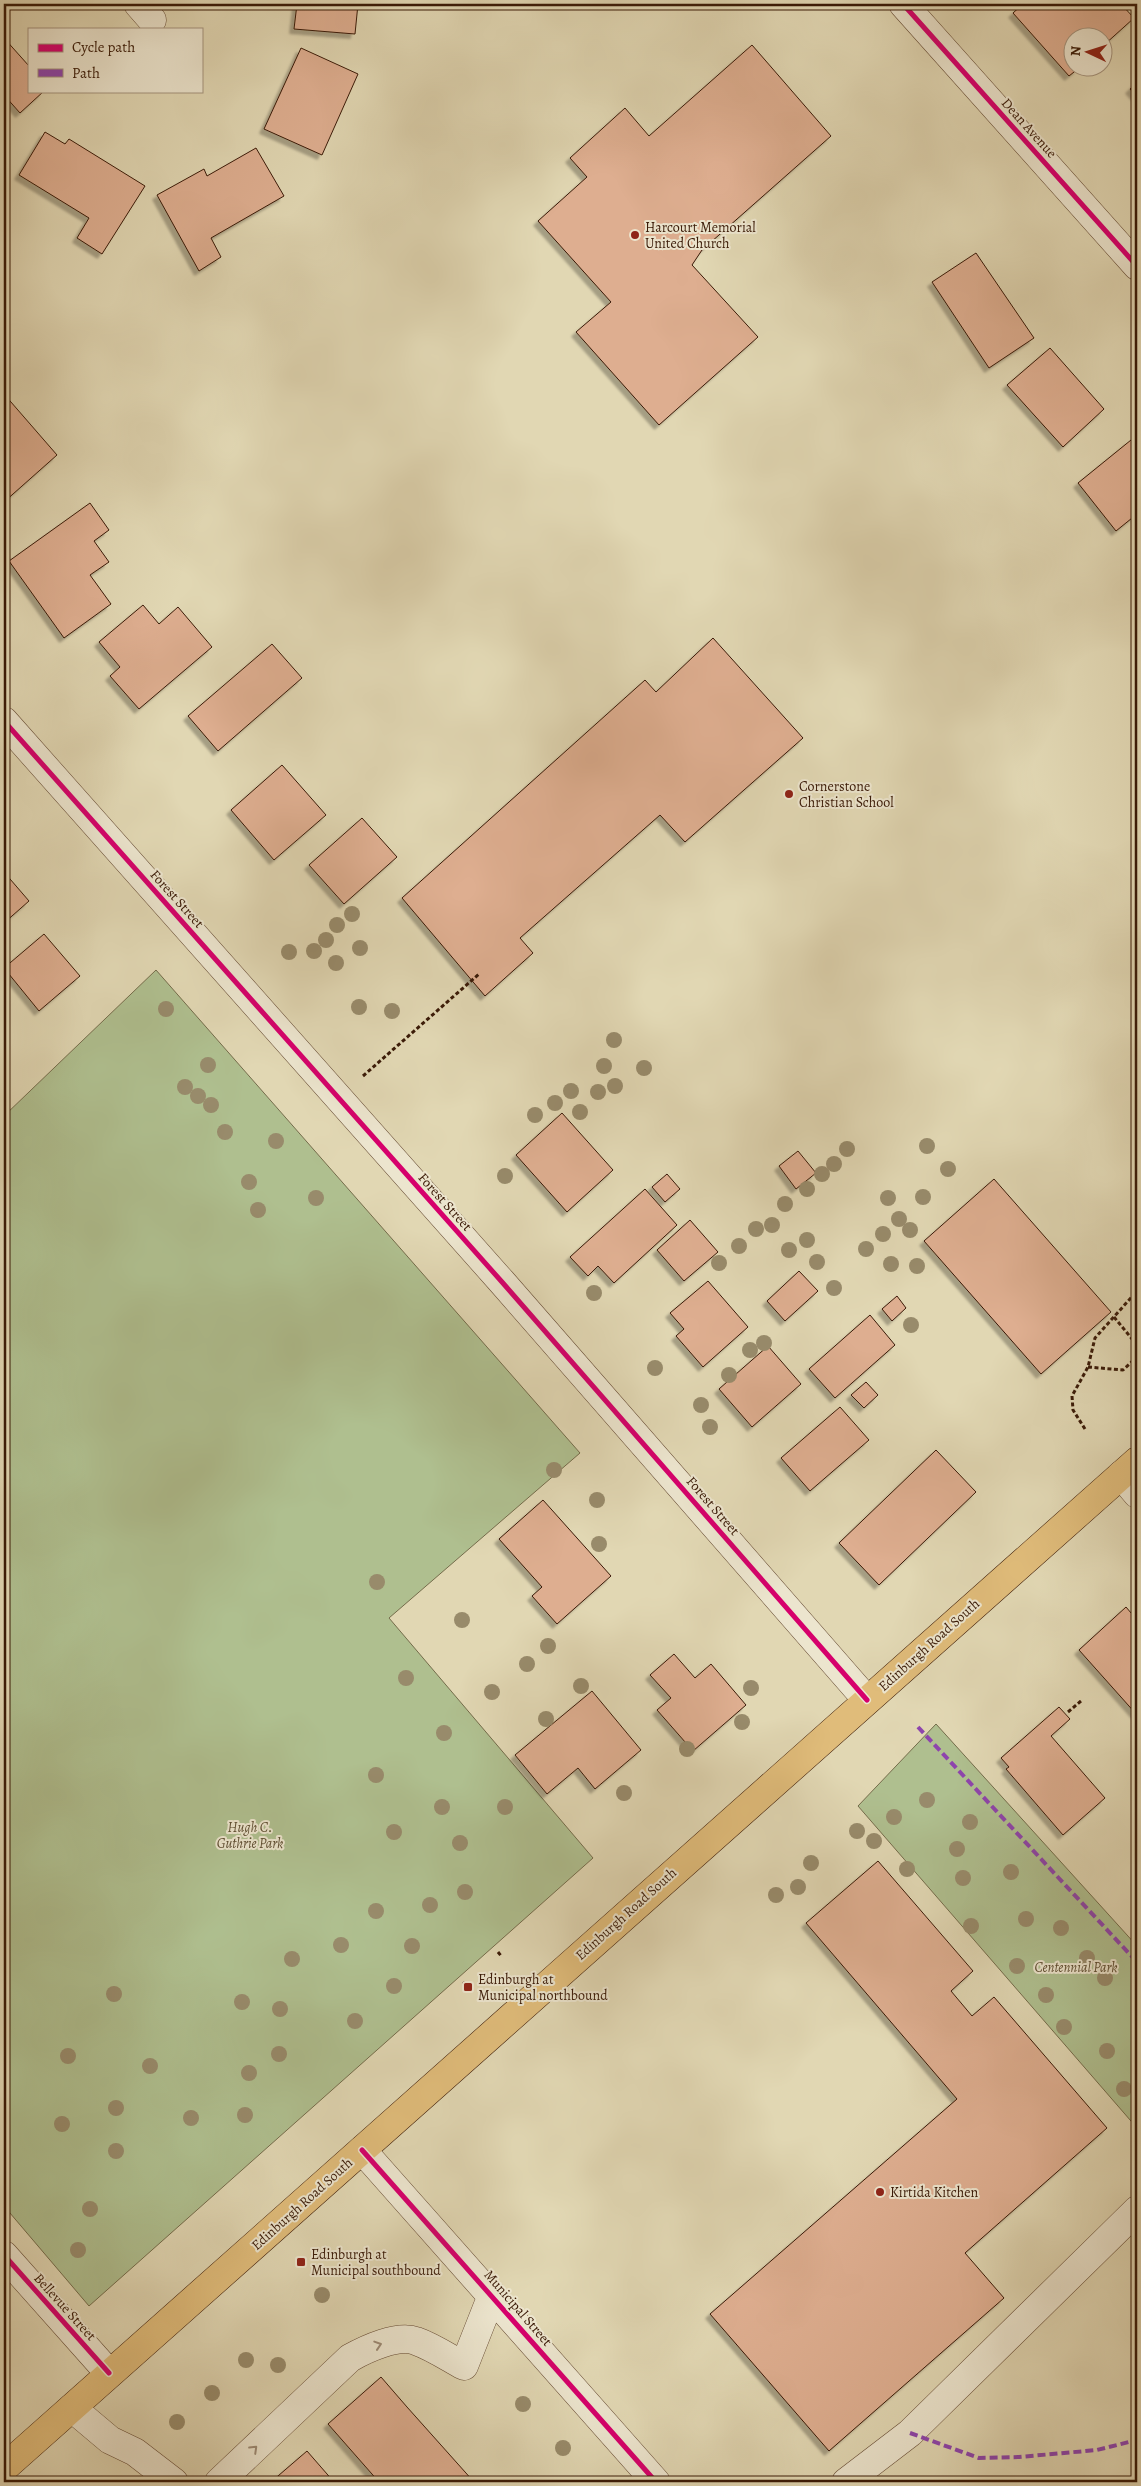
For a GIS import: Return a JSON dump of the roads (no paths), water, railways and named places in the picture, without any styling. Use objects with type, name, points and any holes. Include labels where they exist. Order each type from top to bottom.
[{"type":"main road","name":"Edinburgh Road South","points":[[4,2468],[867,1700],[1132,1477]]},
{"type":"street","name":"Dean Avenue","points":[[903,4],[1137,266]]},
{"type":"street","name":"Forest Street","points":[[4,721],[867,1700]]},
{"type":"street","name":"Municipal Street","points":[[362,2150],[656,2482]]},
{"type":"street","points":[[846,2482],[910,2433],[1137,2210]]},
{"type":"street","name":"Bellevue Street","points":[[4,2255],[109,2373]]},
{"type":"street","points":[[219,2482],[350,2358],[368,2348],[386,2342],[414,2340],[464,2366],[492,2295]]},
{"type":"street","points":[[72,2408],[110,2440],[135,2452],[174,2482]]},
{"type":"place","name":"Harcourt Memorial United Church","points":[[635,235]]},
{"type":"place","name":"Cornerstone Christian School","points":[[789,794]]},
{"type":"place","name":"Edinburgh at Municipal northbound","points":[[468,1987]]},
{"type":"place","name":"Kirtida Kitchen","points":[[880,2192]]},
{"type":"place","name":"Edinburgh at Municipal southbound","points":[[301,2262]]},
{"type":"park label","name":"Hugh C. Guthrie Park","points":[[250,1835]]},
{"type":"park label","name":"Centennial Park","points":[[1076,1967]]}]
